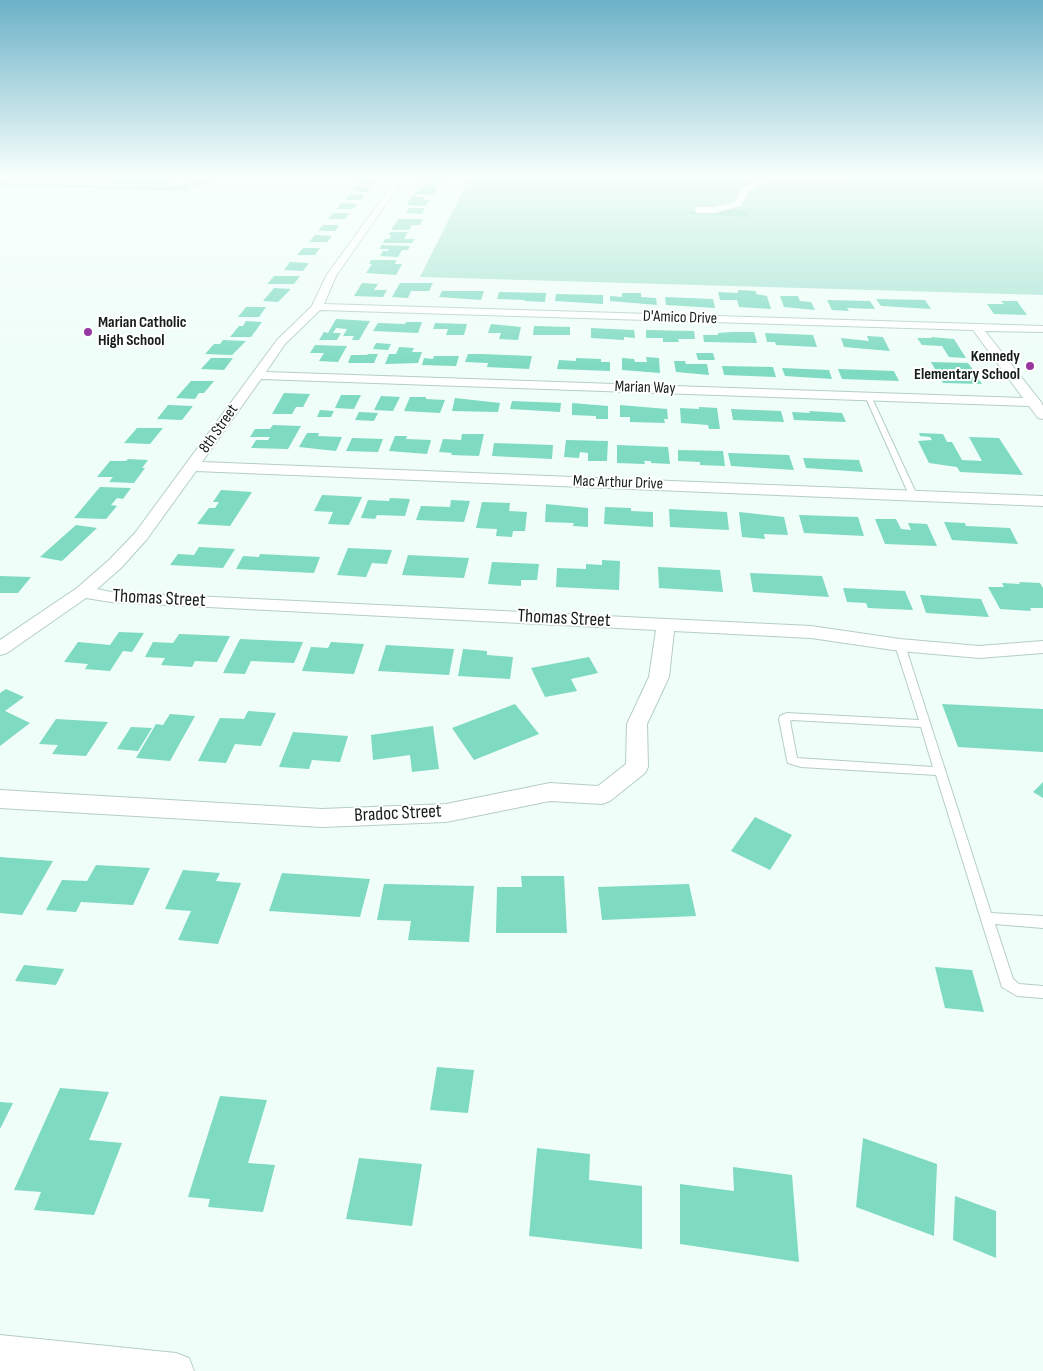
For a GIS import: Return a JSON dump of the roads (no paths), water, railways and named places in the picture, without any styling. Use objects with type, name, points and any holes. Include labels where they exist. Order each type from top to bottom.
[{"type":"street","name":"8th Street","points":[[0,649],[84,592],[115,564],[141,536],[288,334],[308,317],[317,306],[331,276],[358,239]]},
{"type":"street","name":"D'Amico Drive","points":[[317,306],[1043,329]]},
{"type":"street","points":[[976,327],[1043,415]]},
{"type":"street","name":"Marian Way","points":[[257,375],[1034,402]]},
{"type":"street","name":"Mac Arthur Drive","points":[[193,466],[1043,501]]},
{"type":"street","name":"Thomas Street","points":[[84,592],[111,597],[811,632],[900,645],[979,652],[1043,646]]},
{"type":"street","name":"Bradoc Street","points":[[0,798],[322,818],[446,813],[550,792],[602,795],[637,767],[637,724],[659,677],[666,624]]},
{"type":"street","points":[[0,1353],[47,1364],[176,1371]]},
{"type":"lane","points":[[868,396],[913,495]]},
{"type":"lane","points":[[900,645],[1008,982],[1017,990],[1043,992]]},
{"type":"lane","points":[[925,724],[791,716],[784,719],[792,760],[802,763],[940,771]]},
{"type":"lane","points":[[986,918],[1043,922]]},
{"type":"place","name":"Marian Catholic High School","points":[[88,332]]},
{"type":"place","name":"Kennedy Elementary School","points":[[1030,366]]}]
